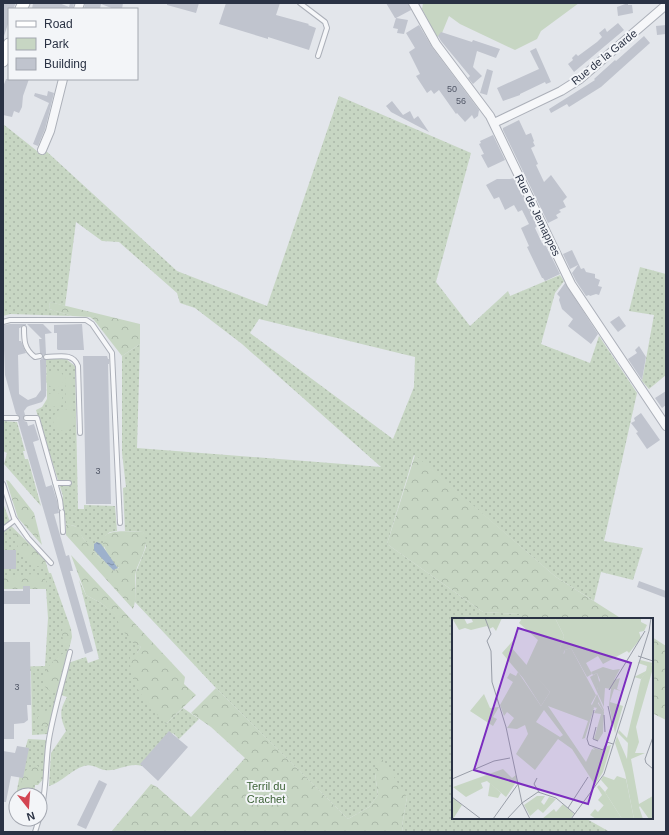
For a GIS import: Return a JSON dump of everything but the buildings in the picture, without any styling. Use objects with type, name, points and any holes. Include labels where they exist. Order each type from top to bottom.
[{"type":"main road","points":[[3,61],[8,47]]},
{"type":"street","name":"Rue de Jemappes","points":[[413,3],[436,44],[486,110],[494,123],[571,284],[666,426]]},
{"type":"street","name":"Rue de la Garde","points":[[494,123],[561,91],[580,79],[666,5]]},
{"type":"street","points":[[42,150],[50,131],[63,80]]},
{"type":"lane","points":[[300,3],[325,22],[327,28],[318,56]]},
{"type":"lane","points":[[3,322],[10,320],[86,320],[92,324],[112,353],[120,523]]},
{"type":"lane","points":[[24,328],[24,342],[26,349],[34,357],[40,356]]},
{"type":"lane","points":[[46,357],[70,357],[76,361],[78,366],[80,433]]},
{"type":"lane","points":[[3,418],[17,418]]},
{"type":"lane","points":[[26,418],[36,418],[55,483],[61,510],[63,532]]},
{"type":"lane","points":[[55,483],[69,483]]},
{"type":"lane","points":[[3,484],[15,520],[28,538],[52,563]]},
{"type":"lane","points":[[3,529],[15,520]]},
{"type":"lane","points":[[46,787],[49,740],[70,652]]},
{"type":"green space","points":[[423,3],[579,3],[541,31],[537,39],[515,50],[460,24],[449,16],[442,33],[437,37],[422,9]]},
{"type":"green space","points":[[339,96],[471,153],[436,282],[470,326],[508,291],[510,296],[560,275],[564,281],[555,293],[541,344],[590,363],[599,336],[637,393],[604,541],[643,548],[633,580],[601,572],[594,601],[556,577],[414,455],[387,544],[483,612],[519,614],[526,618],[452,618],[452,819],[587,819],[610,832],[403,832],[402,826],[407,797],[375,773],[378,795],[369,807],[348,819],[216,688],[135,602],[136,572],[146,547],[143,532],[125,531],[123,488],[126,487],[122,453],[122,356],[140,344],[137,448],[381,467],[242,344],[195,308],[180,303],[177,293],[119,242],[102,241],[76,222],[65,306],[50,302],[49,309],[72,316],[10,314],[3,316],[3,124],[37,151],[45,150],[177,271],[267,306]],"holes":[[[259,319],[415,357],[414,387],[393,439],[250,333]]]},
{"type":"green space","points":[[640,267],[666,274],[666,375],[649,389],[642,381],[654,315],[629,311]]},
{"type":"green space","points":[[50,302],[140,324],[140,344],[122,356],[90,317],[72,316],[49,309]]},
{"type":"green space","points":[[46,359],[66,359],[75,366],[78,509],[84,509],[84,505],[115,506],[117,531],[110,532],[105,536],[104,548],[119,566],[117,570],[114,571],[93,551],[75,526],[66,524],[62,499],[63,496],[36,410],[42,407],[47,399]]},
{"type":"green space","points":[[55,370],[61,373],[64,379],[61,385],[55,388],[49,385],[46,379],[49,373]]},
{"type":"green space","points":[[65,375],[72,375],[73,407],[66,407]]},
{"type":"green space","points":[[56,391],[62,396],[63,405],[52,407],[48,403],[47,398],[49,394]]},
{"type":"green space","points":[[64,409],[72,412],[75,420],[72,428],[64,431],[56,428],[53,420],[56,412]]},
{"type":"green space","points":[[3,421],[17,422],[25,451],[23,451],[25,459],[28,459],[41,506],[4,464],[7,453],[3,451]]},
{"type":"green space","points":[[415,455],[556,577],[620,618],[524,618],[519,614],[483,612],[387,544]]},
{"type":"green space","points":[[6,480],[9,481],[34,513],[42,545],[18,518]]},
{"type":"green space","points":[[3,503],[12,527],[45,560],[71,629],[72,637],[48,734],[32,735],[31,671],[8,672],[7,667],[45,666],[48,618],[46,589],[3,589]]},
{"type":"green space","points":[[66,524],[76,527],[84,539],[88,543],[91,543],[93,551],[114,571],[119,567],[105,549],[103,540],[105,535],[124,531],[143,532],[146,541],[144,551],[136,571],[135,599],[133,609],[66,535]]},
{"type":"green space","points":[[12,527],[45,560],[47,567],[31,564],[23,556],[17,544]]},
{"type":"green space","points":[[71,555],[185,677],[184,684],[196,695],[166,724],[141,694],[132,677],[130,657],[137,653],[141,647],[132,642],[119,626],[117,616],[101,603],[86,595]]},
{"type":"green space","points":[[36,574],[44,577],[47,583],[46,589],[3,589],[3,576]]},
{"type":"green space","points":[[79,580],[86,595],[101,603],[118,616],[132,641],[141,647],[137,653],[166,724],[183,708],[199,719],[179,739],[173,733],[142,766],[132,765],[110,770],[87,765],[75,770],[58,782],[49,786],[51,753],[66,731],[62,722],[61,714],[67,697],[61,695],[68,663],[86,657],[88,663],[99,659]]},
{"type":"green space","points":[[68,620],[71,637],[70,644],[65,644],[63,639],[63,621]]},
{"type":"green space","points":[[653,638],[666,646],[666,720],[653,714]]},
{"type":"green space","points":[[64,653],[67,654],[57,693],[49,690],[45,686],[43,680],[48,668]]},
{"type":"green space","name":"Terril du Crachet","points":[[216,688],[348,819],[369,807],[378,795],[375,773],[376,757],[382,759],[407,797],[402,826],[403,832],[111,832],[151,784],[157,787],[191,817],[245,758],[211,727],[191,713]]},
{"type":"green space","points":[[49,710],[52,711],[50,726],[42,727],[37,724],[38,716],[41,712]]},
{"type":"green space","points":[[28,739],[47,740],[44,778],[38,785],[35,785],[35,787],[18,787]]},
{"type":"green space","points":[[38,766],[40,771],[39,778],[33,781],[32,787],[21,787],[23,773],[30,767]]},
{"type":"water","points":[[97,542],[101,544],[118,568],[113,570],[94,550],[94,544]]}]
